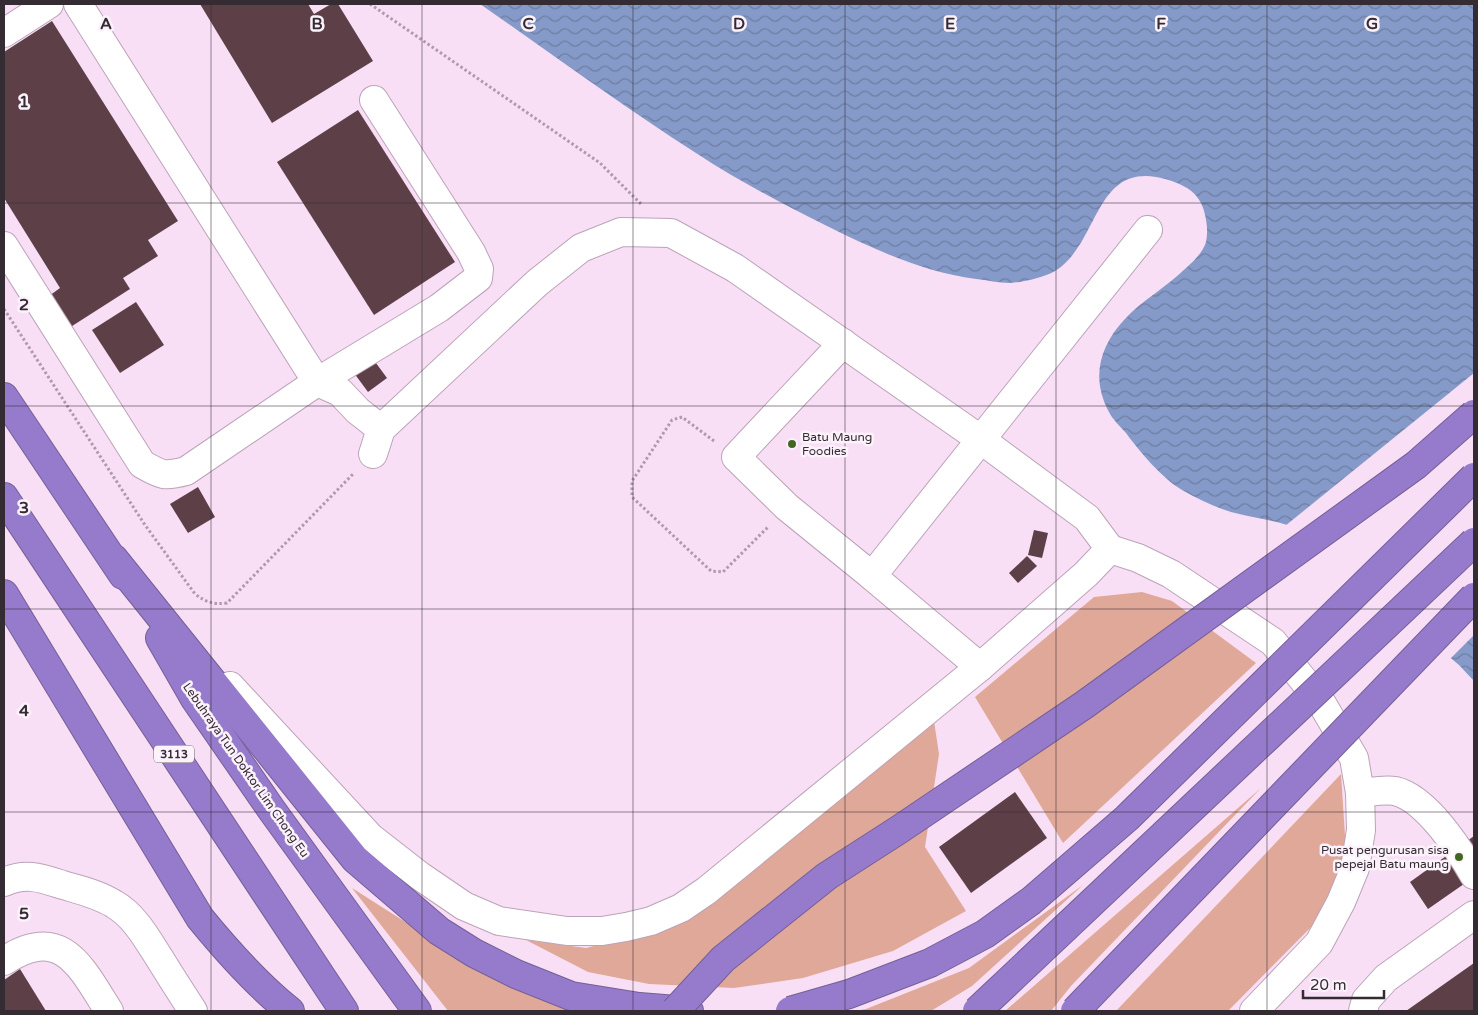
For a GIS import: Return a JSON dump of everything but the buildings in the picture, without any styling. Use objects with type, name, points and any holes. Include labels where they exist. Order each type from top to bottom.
[{"type":"highway","name":"Lebuhraya Tun Doktor Lim Chong Eu","points":[[4,397],[114,560],[195,699],[417,1011]]},
{"type":"highway","points":[[675,1011],[723,959],[827,876],[1084,705],[1416,466],[1474,414]]},
{"type":"highway","points":[[780,1011],[790,1011],[849,994],[930,963],[985,934],[1031,902],[1127,818],[1474,477]]},
{"type":"highway","name":"3113","points":[[4,497],[344,1011]]},
{"type":"highway","points":[[977,1011],[1474,542]]},
{"type":"highway","points":[[114,560],[355,858],[439,931],[474,953],[516,974],[571,996],[639,1007],[688,1011]]},
{"type":"highway","points":[[4,594],[200,918],[230,955],[276,1000],[290,1011]]},
{"type":"highway","points":[[1075,1011],[1474,597]]},
{"type":"street","points":[[4,33],[49,4]]},
{"type":"street","points":[[78,4],[317,382],[340,392],[358,411],[377,441],[537,283],[581,248],[621,232],[671,233],[735,268],[980,439],[1087,518],[1110,550],[1138,558],[1171,574],[1273,642],[1321,702],[1354,758],[1360,793],[1361,830],[1355,868],[1342,902],[1319,943],[1254,1011]]},
{"type":"street","points":[[4,246],[142,464],[156,472],[169,475],[186,471],[317,382],[439,308],[478,278],[479,269],[471,252],[374,100]]},
{"type":"street","points":[[872,576],[1148,230]]},
{"type":"street","points":[[843,343],[736,457],[787,507],[980,667]]},
{"type":"street","points":[[114,560],[370,837],[420,876],[464,906],[499,921],[567,931],[602,931],[651,920],[681,908],[706,891],[980,667],[1086,574],[1110,550]]},
{"type":"street","points":[[1360,793],[1395,791],[1413,800],[1437,821],[1474,875]]},
{"type":"street","points":[[7,873],[44,879],[96,895],[114,904],[130,916],[142,931],[194,1011]]},
{"type":"street","points":[[1363,1011],[1366,1000],[1386,978],[1474,915]]},
{"type":"street","points":[[4,961],[16,953],[34,947],[55,947],[71,957],[83,970],[109,1011]]},
{"type":"path","points":[[370,4],[600,163],[671,233]]},
{"type":"path","points":[[736,457],[682,417],[672,420],[632,481],[632,498],[711,571],[723,572],[787,507]]},
{"type":"shaded area","points":[[1142,592],[1172,601],[1256,663],[1063,843],[975,697],[1094,597]]},
{"type":"shaded area","points":[[934,721],[939,754],[925,847],[966,911],[893,951],[803,978],[734,988],[649,984],[588,972],[526,940],[586,948],[646,932],[716,901],[774,849]]},
{"type":"shaded area","points":[[1341,774],[1346,851],[1330,908],[1228,1011],[1116,1011]]},
{"type":"shaded area","points":[[1261,788],[1071,986],[1051,1011],[1005,1011]]},
{"type":"shaded area","points":[[1083,885],[972,986],[931,1011],[855,1011],[866,1009],[969,968]]},
{"type":"shaded area","points":[[352,888],[484,972],[585,1011],[448,1011]]},
{"type":"water","points":[[480,4],[1474,4],[1474,681],[1459,665],[1296,528],[1225,510],[1200,500],[1174,485],[1152,464],[1111,415],[1103,400],[1099,376],[1104,352],[1115,330],[1131,313],[1192,262],[1205,246],[1207,235],[1206,218],[1203,207],[1191,190],[1172,181],[1156,177],[1136,177],[1120,184],[1108,195],[1081,244],[1069,259],[1055,271],[1027,281],[1006,283],[956,276],[918,265],[861,243],[727,173],[641,117]]},
{"type":"pier","points":[[1474,373],[1474,635],[1449,660],[1295,530],[1285,526]]},
{"type":"place","name":"Batu Maung Foodies","points":[[792,444]]},
{"type":"place","name":"Pusat pengurusan sisa pepejal Batu maung","points":[[1459,857]]}]
